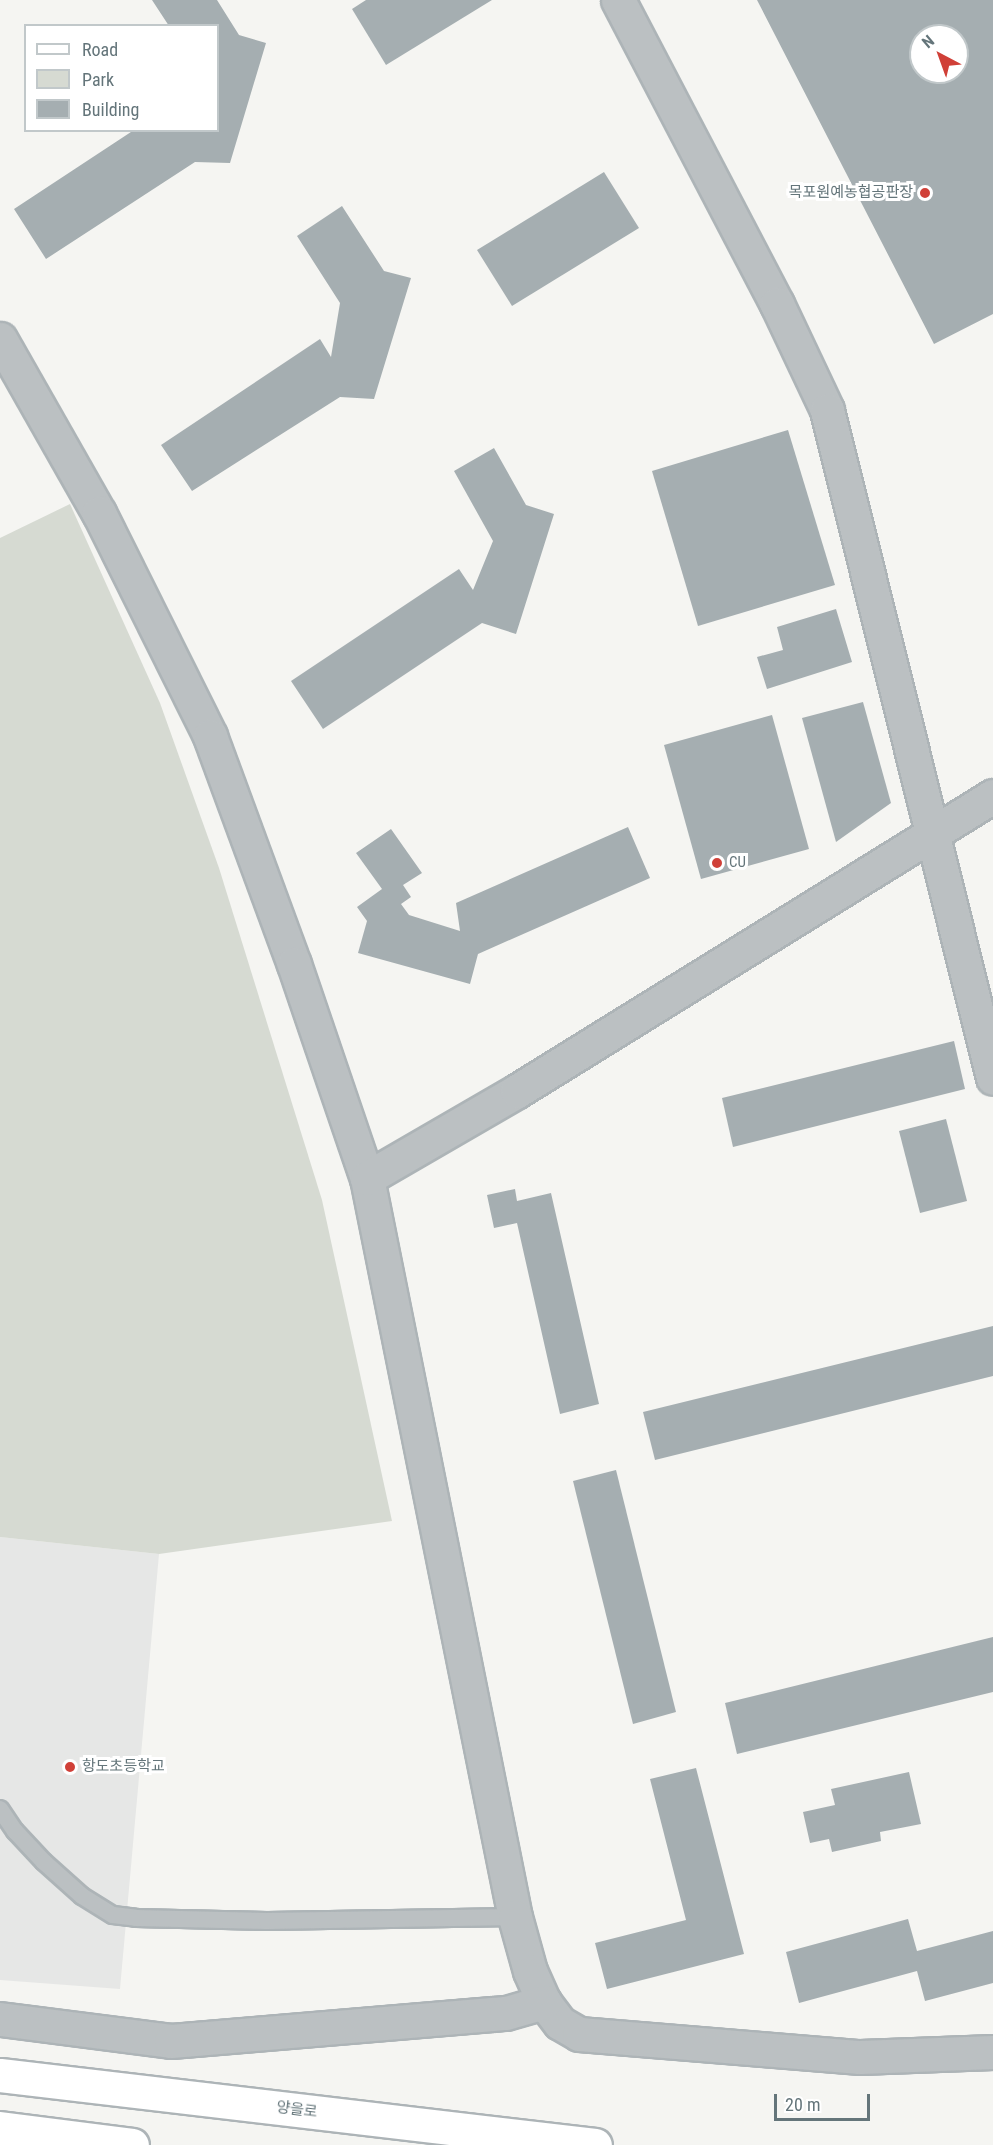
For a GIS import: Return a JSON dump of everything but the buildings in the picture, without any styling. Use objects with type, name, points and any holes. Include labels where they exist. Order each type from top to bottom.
[{"type":"street","points":[[618,0],[777,304],[827,410],[993,1078]]},
{"type":"street","points":[[0,339],[99,513],[210,736],[294,964],[367,1178],[514,1917],[530,1971],[544,2002],[560,2023],[579,2034],[860,2057],[993,2052]]},
{"type":"street","points":[[367,1178],[517,1091],[668,995],[993,796]]},
{"type":"street","points":[[0,2019],[171,2041],[506,2013],[544,2002]]},
{"type":"street","name":"양을로","points":[[0,2075],[595,2145]]},
{"type":"street","points":[[0,2128],[132,2145]]},
{"type":"lane","points":[[0,1809],[15,1831],[44,1862],[82,1896],[113,1915],[135,1918],[267,1921],[514,1917]]},
{"type":"shaded area","name":"항도초등학교","points":[[0,1537],[159,1554],[120,1989],[0,1980]]},
{"type":"green space","points":[[70,504],[160,703],[219,868],[322,1200],[392,1521],[159,1554],[0,1537],[0,538]]},
{"type":"place","name":"목포원예농협공판장","points":[[925,193]]},
{"type":"place","name":"CU","points":[[717,863]]},
{"type":"place","name":"항도초등학교","points":[[70,1767]]}]
